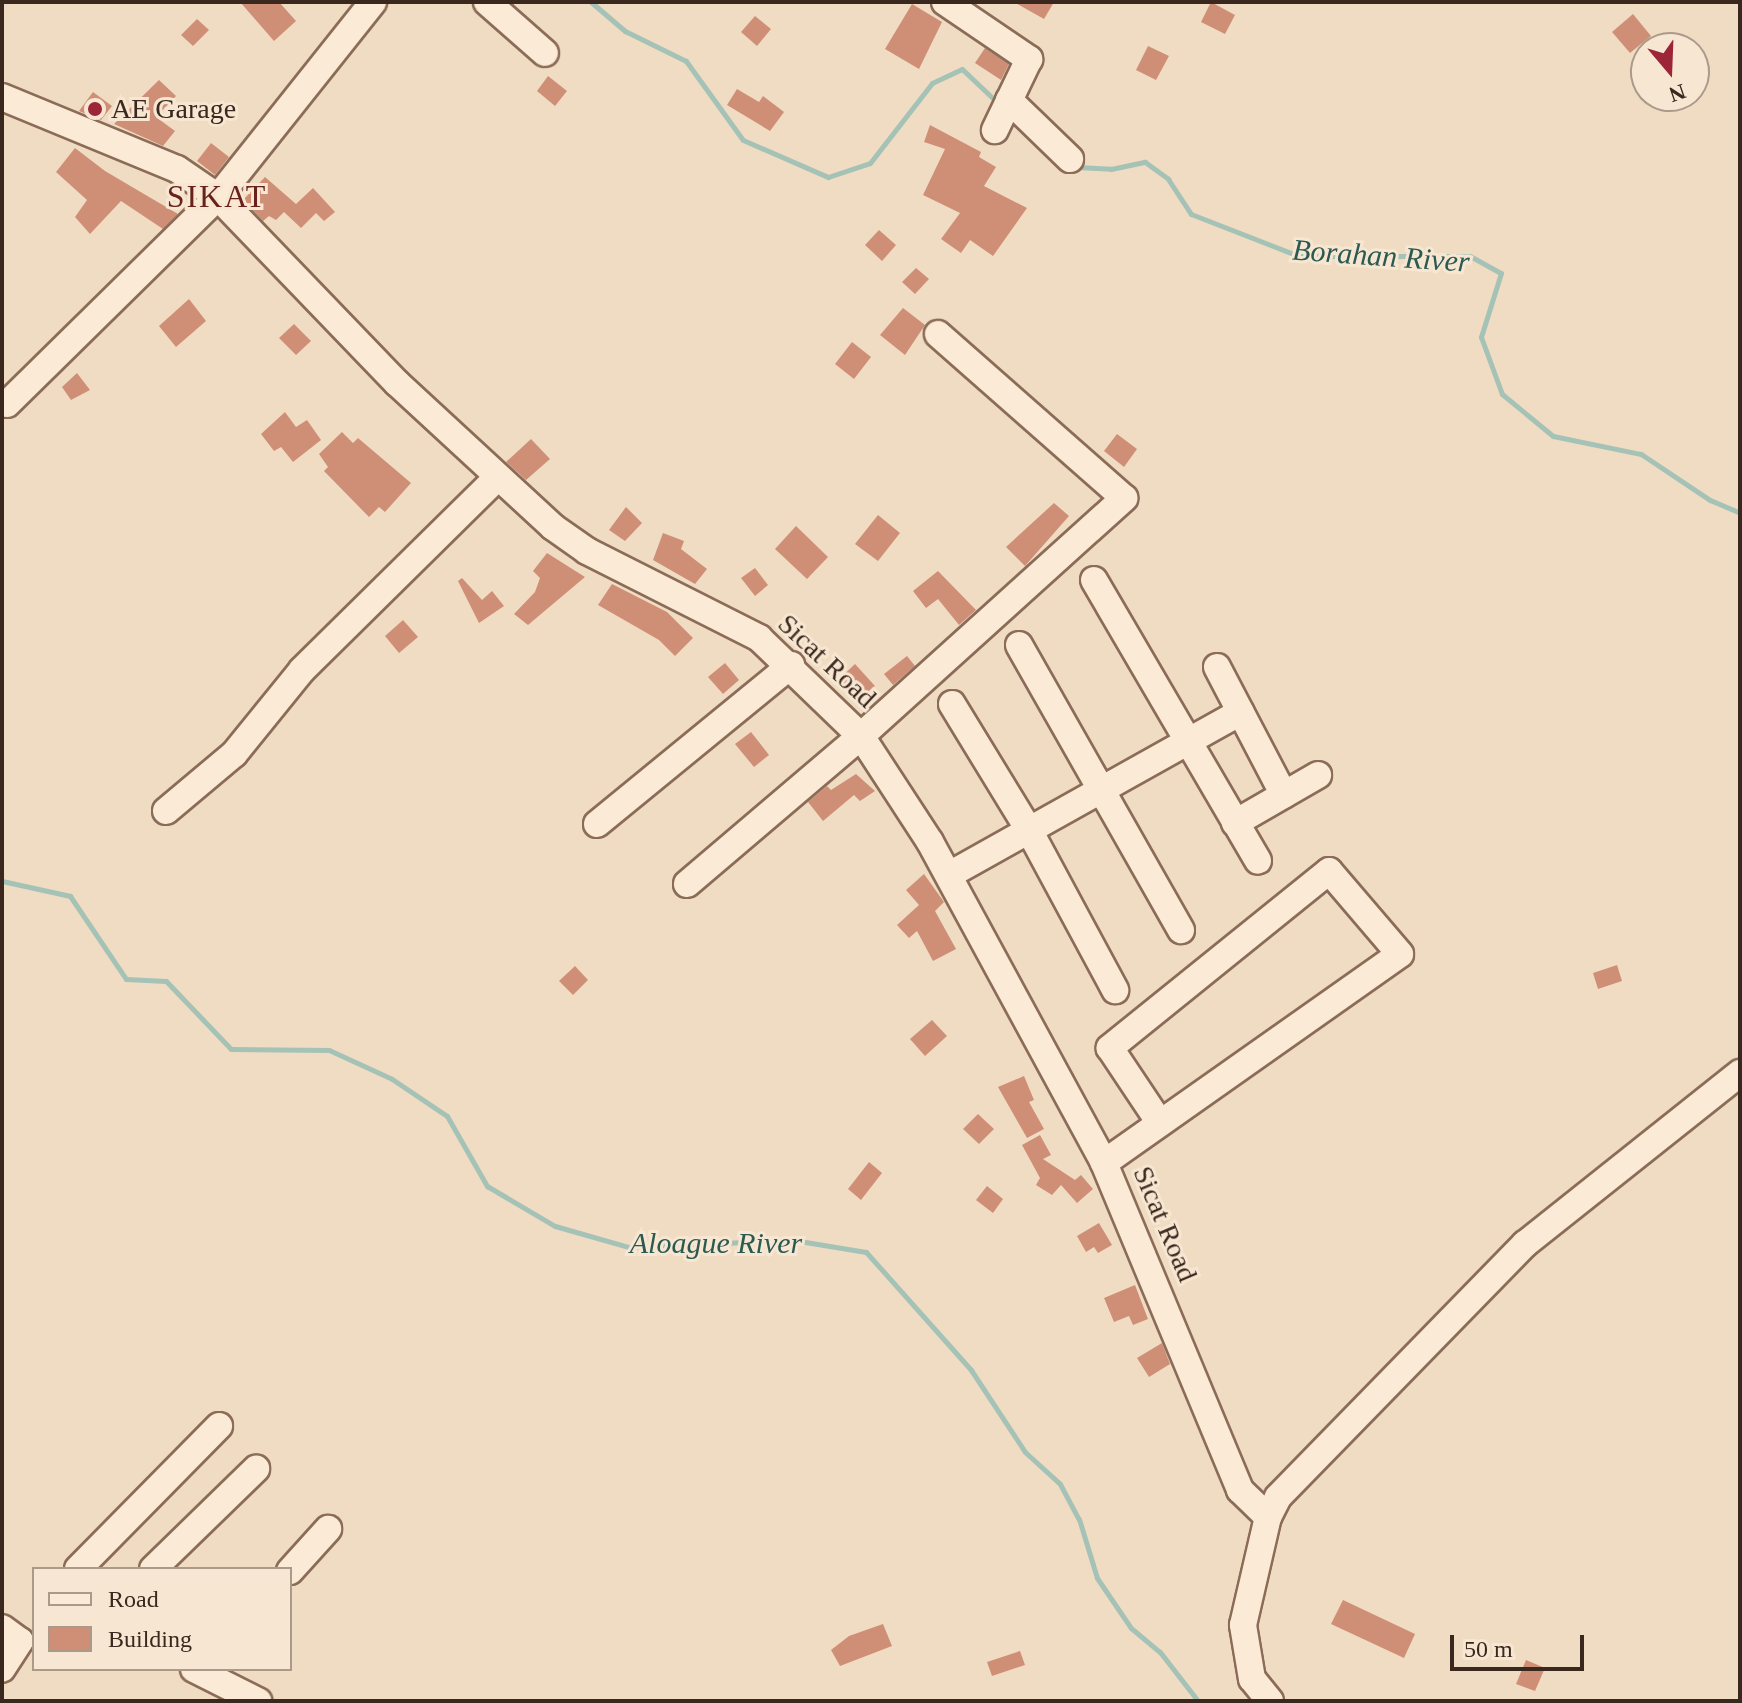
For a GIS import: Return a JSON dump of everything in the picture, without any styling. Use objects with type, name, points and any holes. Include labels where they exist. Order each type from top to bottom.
[{"type":"street","points":[[7,404],[218,197],[373,2]]},
{"type":"street","points":[[487,2],[545,53]]},
{"type":"street","points":[[945,2],[1029,59],[995,130]]},
{"type":"street","name":"Sicat Road","points":[[2,97],[177,169],[218,197],[496,479],[587,551],[685,596],[759,638],[791,665],[861,736],[949,875],[1104,1163],[1240,1490],[1268,1517]]},
{"type":"street","points":[[1009,100],[1070,159]]},
{"type":"street","points":[[687,884],[861,736],[1124,498],[938,334]]},
{"type":"street","points":[[166,811],[234,754],[302,670],[496,479]]},
{"type":"street","points":[[1094,580],[1258,861]]},
{"type":"street","points":[[1019,645],[1181,930]]},
{"type":"street","points":[[597,824],[791,665]]},
{"type":"street","points":[[1217,667],[1284,795]]},
{"type":"street","points":[[952,704],[1029,830],[1115,990]]},
{"type":"street","points":[[949,875],[1241,712]]},
{"type":"street","points":[[1235,823],[1318,775]]},
{"type":"street","points":[[1104,1163],[1400,954],[1329,871],[1110,1048],[1160,1123]]},
{"type":"street","points":[[1270,1701],[1252,1679],[1243,1625],[1268,1517],[1278,1497],[1525,1244],[1740,1073]]},
{"type":"street","points":[[80,1567],[219,1426]]},
{"type":"street","points":[[155,1567],[256,1469]]},
{"type":"street","points":[[292,1569],[328,1529]]},
{"type":"street","points":[[2,1628],[20,1641],[2,1669]]},
{"type":"street","points":[[199,1671],[258,1701]]},
{"type":"building","points":[[240,2],[279,2],[296,21],[274,41]]},
{"type":"building","points":[[1014,2],[1054,2],[1044,19]]},
{"type":"building","points":[[1211,2],[1235,15],[1225,34],[1201,22]]},
{"type":"building","points":[[912,4],[942,22],[919,69],[885,49]]},
{"type":"building","points":[[1633,14],[1648,32],[1630,32],[1630,53],[1612,32]]},
{"type":"building","points":[[755,16],[771,29],[757,46],[741,32]]},
{"type":"building","points":[[197,19],[209,30],[193,46],[181,35]]},
{"type":"building","points":[[1148,46],[1169,56],[1156,80],[1136,70]]},
{"type":"building","points":[[985,48],[1009,64],[1001,80],[975,63]]},
{"type":"building","points":[[548,76],[567,91],[555,106],[537,91]]},
{"type":"building","points":[[159,80],[176,96],[156,117],[175,131],[163,146],[114,124]]},
{"type":"building","points":[[737,89],[759,102],[763,96],[784,112],[770,131],[727,105]]},
{"type":"building","name":"AE Garage","points":[[93,92],[112,106],[101,120],[79,111]]},
{"type":"building","points":[[930,125],[981,152],[979,157],[996,167],[984,186],[1027,208],[993,256],[970,240],[961,253],[941,239],[960,213],[923,195],[945,149],[924,142]]},
{"type":"building","points":[[211,143],[229,157],[215,175],[197,161]]},
{"type":"building","points":[[75,148],[105,171],[178,214],[163,229],[121,201],[90,234],[75,217],[87,200],[56,172]]},
{"type":"building","points":[[265,177],[296,204],[313,188],[335,212],[324,221],[316,213],[301,228],[284,212],[276,220],[269,216],[263,221],[243,200]]},
{"type":"building","points":[[879,230],[896,245],[882,261],[865,245]]},
{"type":"building","points":[[916,268],[929,279],[915,294],[902,282]]},
{"type":"building","points":[[189,299],[206,321],[176,347],[159,326]]},
{"type":"building","points":[[903,308],[925,325],[905,355],[880,335]]},
{"type":"building","points":[[294,324],[311,341],[296,355],[279,338]]},
{"type":"building","points":[[852,342],[871,357],[854,379],[835,364]]},
{"type":"building","points":[[77,373],[90,390],[71,400],[62,387]]},
{"type":"building","points":[[285,412],[296,427],[307,420],[321,440],[293,462],[281,447],[274,451],[261,434]]},
{"type":"building","points":[[342,432],[353,443],[358,438],[411,483],[385,512],[379,507],[369,517],[324,471],[328,467],[319,454]]},
{"type":"building","points":[[1117,434],[1137,449],[1124,467],[1104,451]]},
{"type":"building","points":[[531,439],[550,459],[526,480],[506,462]]},
{"type":"building","points":[[1054,503],[1069,516],[1025,566],[1006,547]]},
{"type":"building","points":[[626,507],[642,523],[625,541],[609,530]]},
{"type":"building","points":[[878,515],[900,533],[878,561],[855,544]]},
{"type":"building","points":[[796,526],[828,557],[807,579],[775,549]]},
{"type":"building","points":[[663,533],[684,541],[681,549],[707,569],[695,584],[653,560]]},
{"type":"building","points":[[547,553],[585,577],[528,625],[514,614],[535,592],[540,578],[533,571]]},
{"type":"building","points":[[755,568],[768,585],[755,596],[741,578]]},
{"type":"building","points":[[938,571],[976,610],[959,625],[938,599],[926,608],[913,591]]},
{"type":"building","points":[[462,578],[482,600],[492,591],[504,606],[479,623],[458,581]]},
{"type":"building","points":[[612,584],[667,612],[693,638],[675,656],[659,640],[598,605]]},
{"type":"building","points":[[403,620],[418,637],[399,653],[385,636]]},
{"type":"building","points":[[907,656],[915,666],[893,685],[884,674]]},
{"type":"building","points":[[725,663],[739,680],[723,694],[708,677]]},
{"type":"building","points":[[855,664],[875,686],[858,701],[839,679]]},
{"type":"building","points":[[751,732],[769,755],[754,767],[735,744]]},
{"type":"building","points":[[856,774],[875,791],[860,801],[854,795],[823,821],[808,802],[827,786],[831,790]]},
{"type":"building","points":[[924,874],[944,902],[935,911],[956,949],[933,961],[917,931],[909,938],[897,925],[919,905],[906,890]]},
{"type":"building","points":[[1617,965],[1622,981],[1598,989],[1593,973]]},
{"type":"building","points":[[575,966],[588,980],[573,995],[559,981]]},
{"type":"building","points":[[932,1020],[947,1036],[925,1056],[910,1039]]},
{"type":"building","points":[[1024,1076],[1034,1100],[1029,1102],[1044,1129],[1027,1138],[998,1087]]},
{"type":"building","points":[[978,1114],[994,1129],[979,1144],[963,1129]]},
{"type":"building","points":[[1040,1135],[1051,1155],[1043,1159],[1075,1180],[1081,1175],[1093,1189],[1077,1203],[1061,1185],[1052,1195],[1036,1185],[1040,1178],[1022,1145]]},
{"type":"building","points":[[869,1162],[882,1173],[861,1200],[848,1189]]},
{"type":"building","points":[[987,1186],[1003,1199],[993,1213],[976,1200]]},
{"type":"building","points":[[1099,1223],[1112,1245],[1098,1253],[1094,1247],[1086,1252],[1077,1236]]},
{"type":"building","points":[[1135,1285],[1148,1319],[1133,1325],[1129,1316],[1114,1322],[1104,1298]]},
{"type":"building","points":[[1162,1343],[1170,1364],[1149,1377],[1137,1358]]},
{"type":"building","points":[[1343,1600],[1415,1634],[1404,1658],[1331,1624]]},
{"type":"building","points":[[883,1624],[892,1646],[840,1666],[831,1650],[849,1636]]},
{"type":"building","points":[[1020,1651],[1025,1665],[992,1676],[987,1662]]},
{"type":"building","points":[[1526,1660],[1545,1668],[1535,1691],[1516,1684]]},
{"type":"waterway","name":"Borahan River","points":[[591,2],[625,31],[686,61],[743,140],[828,177],[870,163],[932,83],[962,69],[1000,105]]},
{"type":"waterway","name":"Borahan River","points":[[1077,167],[1111,169],[1145,162],[1168,179],[1191,214],[1299,256],[1470,256],[1501,273],[1481,337],[1502,394],[1553,436],[1641,454],[1710,500],[1740,513]]},
{"type":"waterway","name":"Aloague River","points":[[2,881],[70,896],[126,979],[166,981],[231,1049],[329,1050],[392,1079],[447,1116],[487,1186],[555,1226],[628,1247],[793,1240],[866,1252],[971,1370],[1025,1452],[1060,1484],[1079,1519],[1097,1578],[1131,1628],[1160,1652],[1198,1701]]},
{"type":"place","name":"AE Garage","points":[[95,109]]},
{"type":"district","name":"SIKAT","points":[[217,196]]}]
